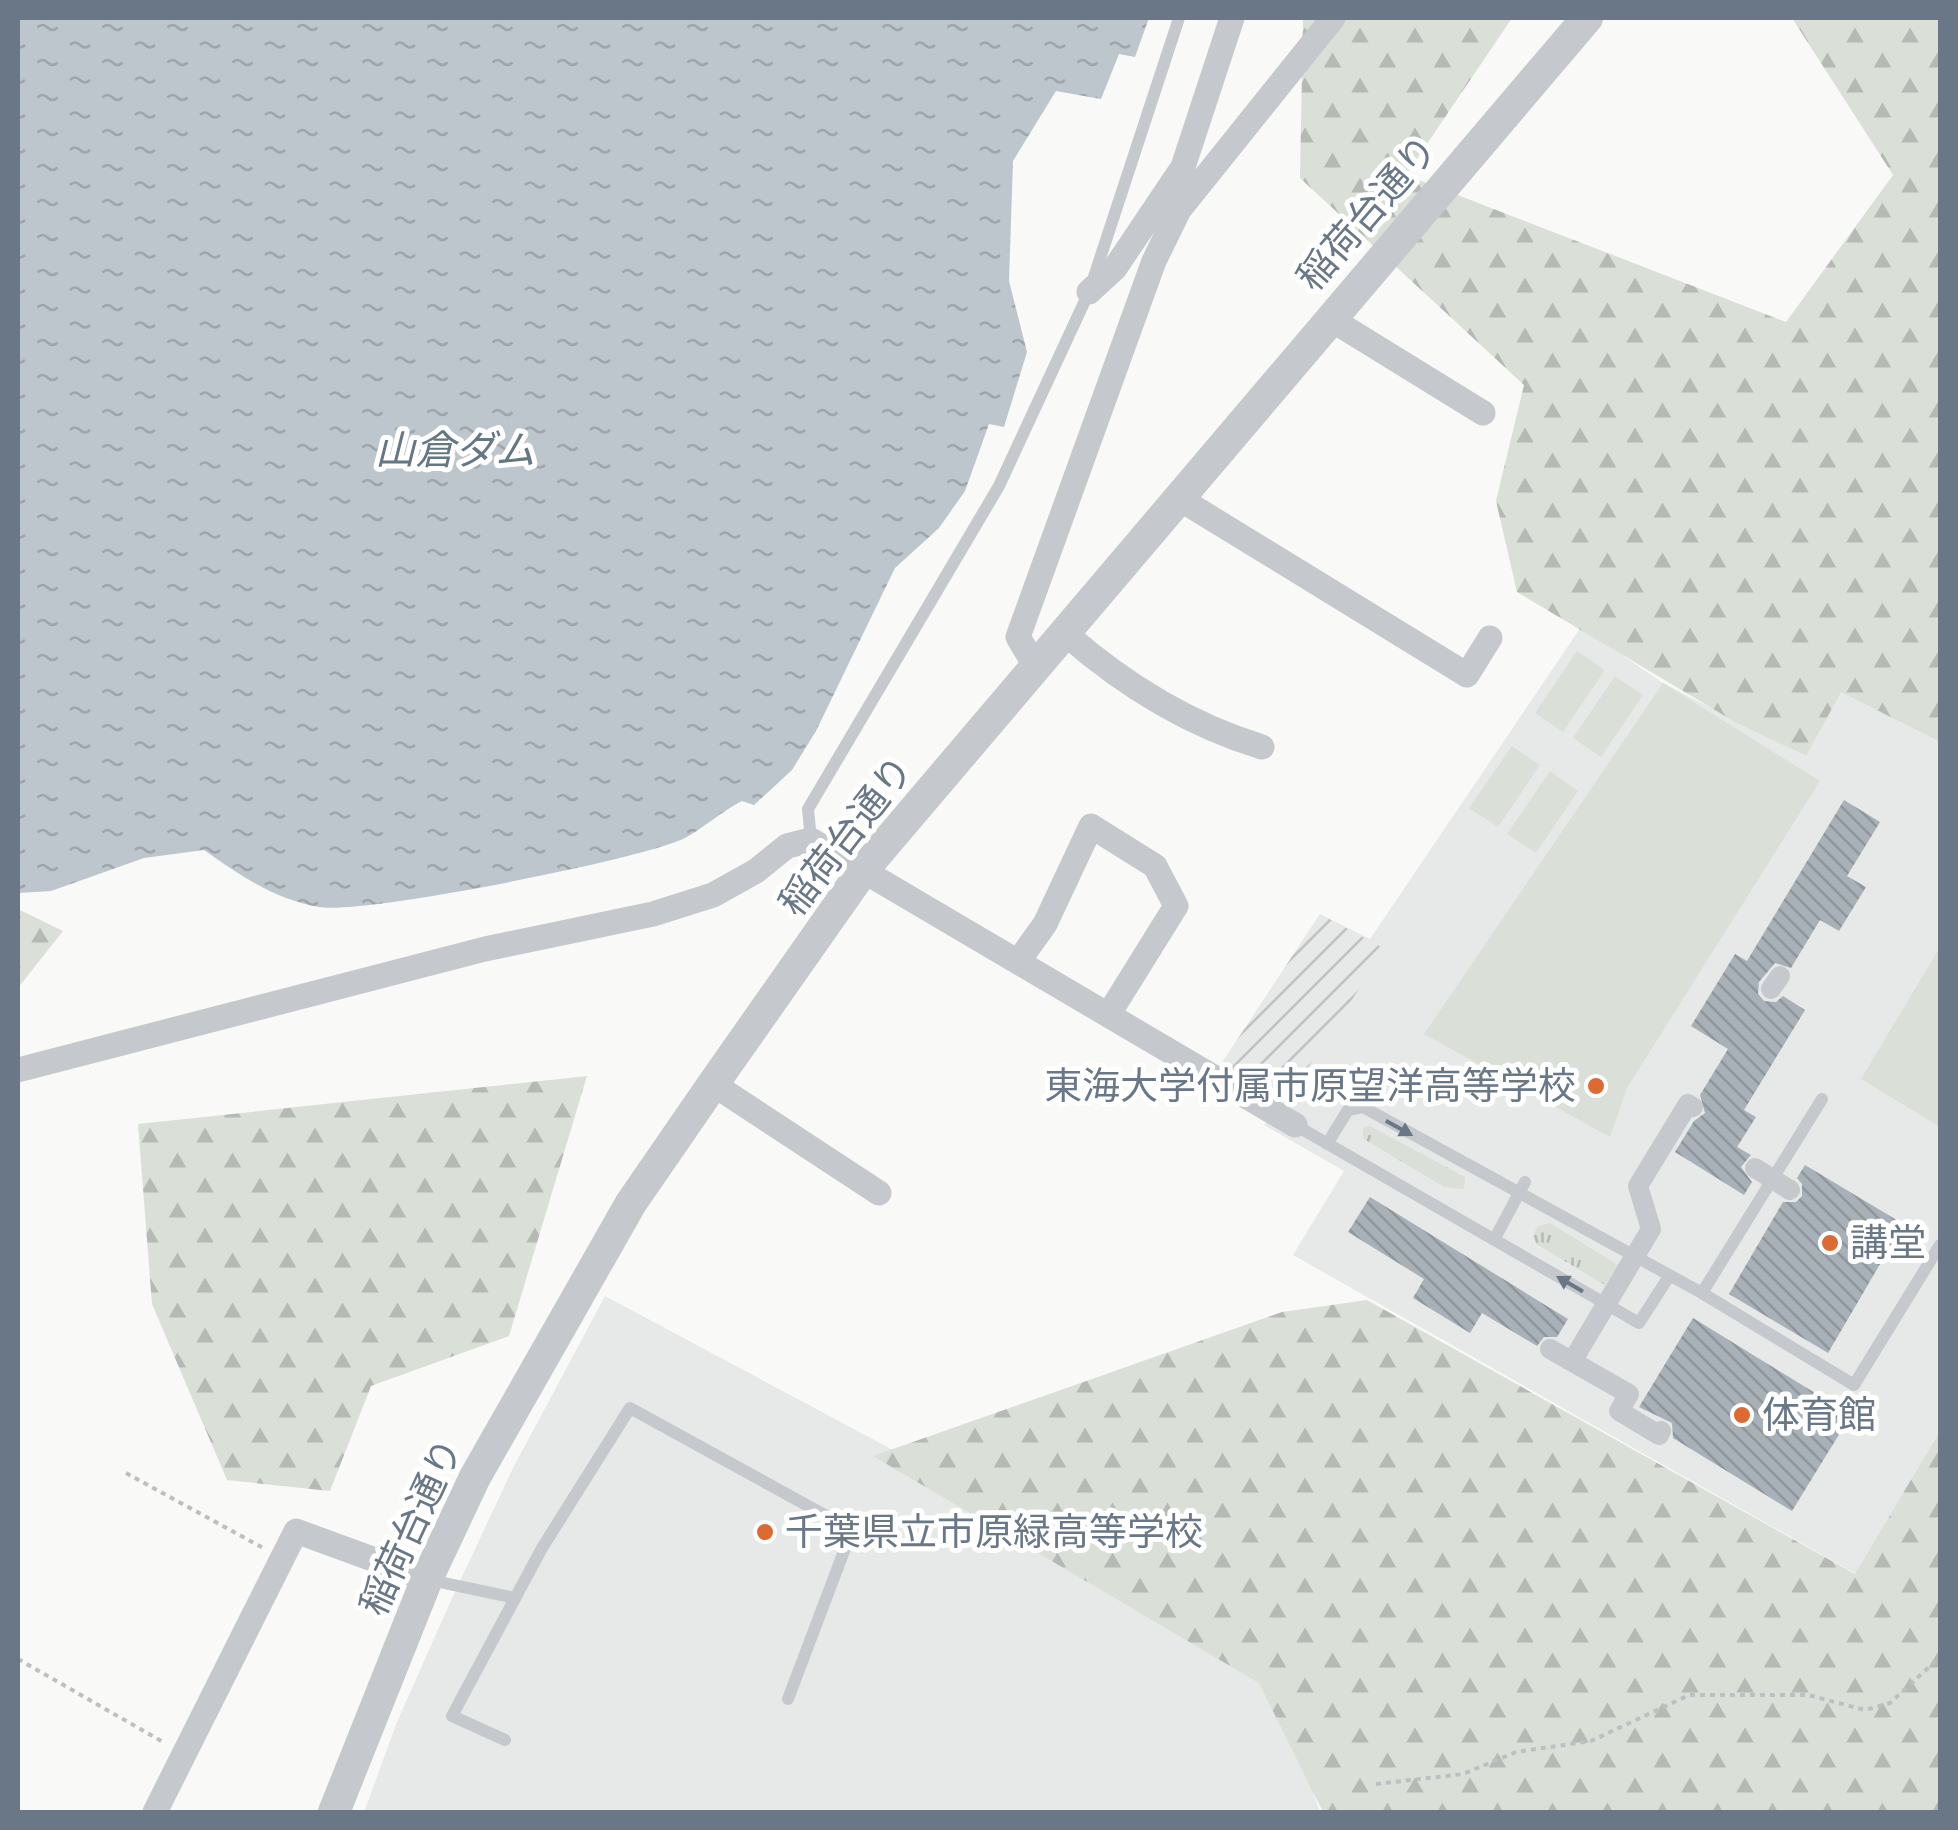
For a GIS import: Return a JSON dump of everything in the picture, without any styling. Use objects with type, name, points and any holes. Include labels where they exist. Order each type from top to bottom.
[{"type":"street","points":[[1089,292],[1115,268],[1183,167],[1232,18]]},
{"type":"street","points":[[1036,668],[1018,637],[1154,261],[1178,210],[1332,18]]},
{"type":"street","name":"稲荷台通り","points":[[334,1812],[427,1580],[475,1477],[631,1203],[713,1084],[864,869],[1587,18]]},
{"type":"street","points":[[1330,318],[1483,413]]},
{"type":"street","points":[[1180,498],[1467,674],[1490,638]]},
{"type":"street","points":[[1066,634],[1103,666],[1152,698],[1262,748]]},
{"type":"street","points":[[1020,959],[1045,924],[1091,826],[1155,866],[1176,906],[1110,1012]]},
{"type":"street","points":[[18,1070],[485,950],[654,914],[712,894],[756,871],[787,846],[811,840],[1020,959],[1295,1125]]},
{"type":"street","points":[[713,1084],[880,1194]]},
{"type":"street","points":[[1573,1360],[1652,1228],[1638,1186],[1688,1104],[1692,1108]]},
{"type":"street","points":[[1755,1168],[1790,1190]]},
{"type":"street","points":[[1550,1349],[1629,1394],[1619,1411],[1659,1435],[1662,1431]]},
{"type":"street","points":[[155,1812],[296,1530],[427,1580]]},
{"type":"lane","points":[[811,840],[808,809],[999,486],[1089,292],[1179,18]]},
{"type":"lane","points":[[1702,1292],[1822,1099]]},
{"type":"lane","points":[[1327,1144],[1348,1110],[1363,1108],[1522,1188],[1854,1385],[1940,1245]]},
{"type":"lane","points":[[1295,1125],[1639,1323],[1668,1278]]},
{"type":"lane","points":[[1494,1240],[1522,1188]]},
{"type":"lane","points":[[505,1740],[452,1716],[515,1598],[630,1408],[852,1530],[788,1699]]},
{"type":"lane","points":[[427,1580],[515,1598]]},
{"type":"path","points":[[126,1473],[282,1558]]},
{"type":"path","points":[[1376,1784],[1463,1774],[1516,1752],[1591,1741],[1688,1695],[1808,1695],[1865,1710],[1890,1703],[1940,1658]]},
{"type":"path","points":[[18,1660],[184,1754]]},
{"type":"shaded area","name":"東海大学付属市原望洋高等学校","points":[[1581,627],[1663,683],[1805,756],[1840,691],[1940,742],[1940,1431],[1856,1574],[1293,1255],[1344,1171],[1264,1125],[1282,1106],[1220,1066],[1320,914],[1370,939]]},
{"type":"shaded area","points":[[1320,914],[1385,949],[1283,1106],[1220,1066]]},
{"type":"shaded area","name":"千葉県立市原緑高等学校","points":[[605,1296],[1262,1647],[1320,1812],[364,1812],[397,1722],[453,1596],[513,1468]]},
{"type":"green space","points":[[1303,18],[1512,18],[1406,175],[1786,322],[1893,175],[1792,18],[1940,18],[1940,742],[1841,692],[1806,756],[1735,722],[1517,592],[1496,501],[1524,385],[1300,178]]},
{"type":"green space","points":[[1577,651],[1605,670],[1563,732],[1535,713]]},
{"type":"green space","points":[[1615,676],[1643,695],[1601,757],[1573,738]]},
{"type":"green space","points":[[1663,683],[1820,781],[1627,1088],[1610,1137],[1424,1034]]},
{"type":"green space","points":[[1512,746],[1540,765],[1498,827],[1469,808]]},
{"type":"green space","points":[[1550,771],[1578,791],[1536,853],[1507,834]]},
{"type":"green space","points":[[18,909],[63,931],[18,988]]},
{"type":"green space","points":[[1940,947],[1940,1127],[1861,1079]]},
{"type":"green space","points":[[587,1076],[509,1336],[371,1386],[330,1491],[227,1480],[152,1304],[138,1124]]},
{"type":"green space","points":[[1370,1126],[1465,1177],[1464,1189],[1444,1187],[1364,1139],[1363,1127]]},
{"type":"green space","points":[[1550,1223],[1618,1265],[1605,1285],[1536,1244],[1533,1235],[1538,1226]]},
{"type":"green space","points":[[1367,1300],[1855,1574],[1940,1431],[1940,1812],[1323,1812],[1259,1683],[873,1456],[1282,1312]]},
{"type":"water","name":"山倉ダム","points":[[18,18],[1149,18],[1135,57],[1119,54],[1101,99],[1056,91],[1013,161],[1009,281],[1027,352],[1004,427],[989,424],[965,491],[939,528],[895,568],[816,731],[792,770],[754,805],[742,801],[685,838],[659,847],[442,894],[388,903],[319,907],[273,892],[204,850],[144,858],[51,891],[18,893]]},
{"type":"building","points":[[1844,800],[1880,822],[1847,876],[1866,887],[1839,931],[1820,920],[1791,968],[1775,963],[1759,982],[1758,994],[1764,1001],[1776,1002],[1783,996],[1805,1010],[1744,1110],[1756,1117],[1737,1147],[1751,1155],[1741,1167],[1752,1182],[1744,1195],[1675,1152],[1694,1121],[1705,1113],[1700,1095],[1728,1049],[1691,1026],[1735,954],[1747,961]]},
{"type":"building","name":"講堂","points":[[1805,1165],[1910,1228],[1890,1263],[1883,1259],[1828,1353],[1729,1294],[1783,1202],[1796,1202],[1802,1196],[1802,1184],[1797,1178]]},
{"type":"building","points":[[1370,1197],[1568,1319],[1557,1337],[1544,1337],[1537,1346],[1482,1313],[1470,1333],[1413,1298],[1424,1279],[1348,1232]]},
{"type":"building","name":"体育館","points":[[1693,1318],[1851,1415],[1792,1511],[1673,1438],[1672,1423],[1639,1407]]},
{"type":"place","name":"東海大学付属市原望洋高等学校","points":[[1596,1086]]},
{"type":"place","name":"講堂","points":[[1830,1243]]},
{"type":"place","name":"体育館","points":[[1742,1415]]},
{"type":"place","name":"千葉県立市原緑高等学校","points":[[765,1532]]}]
